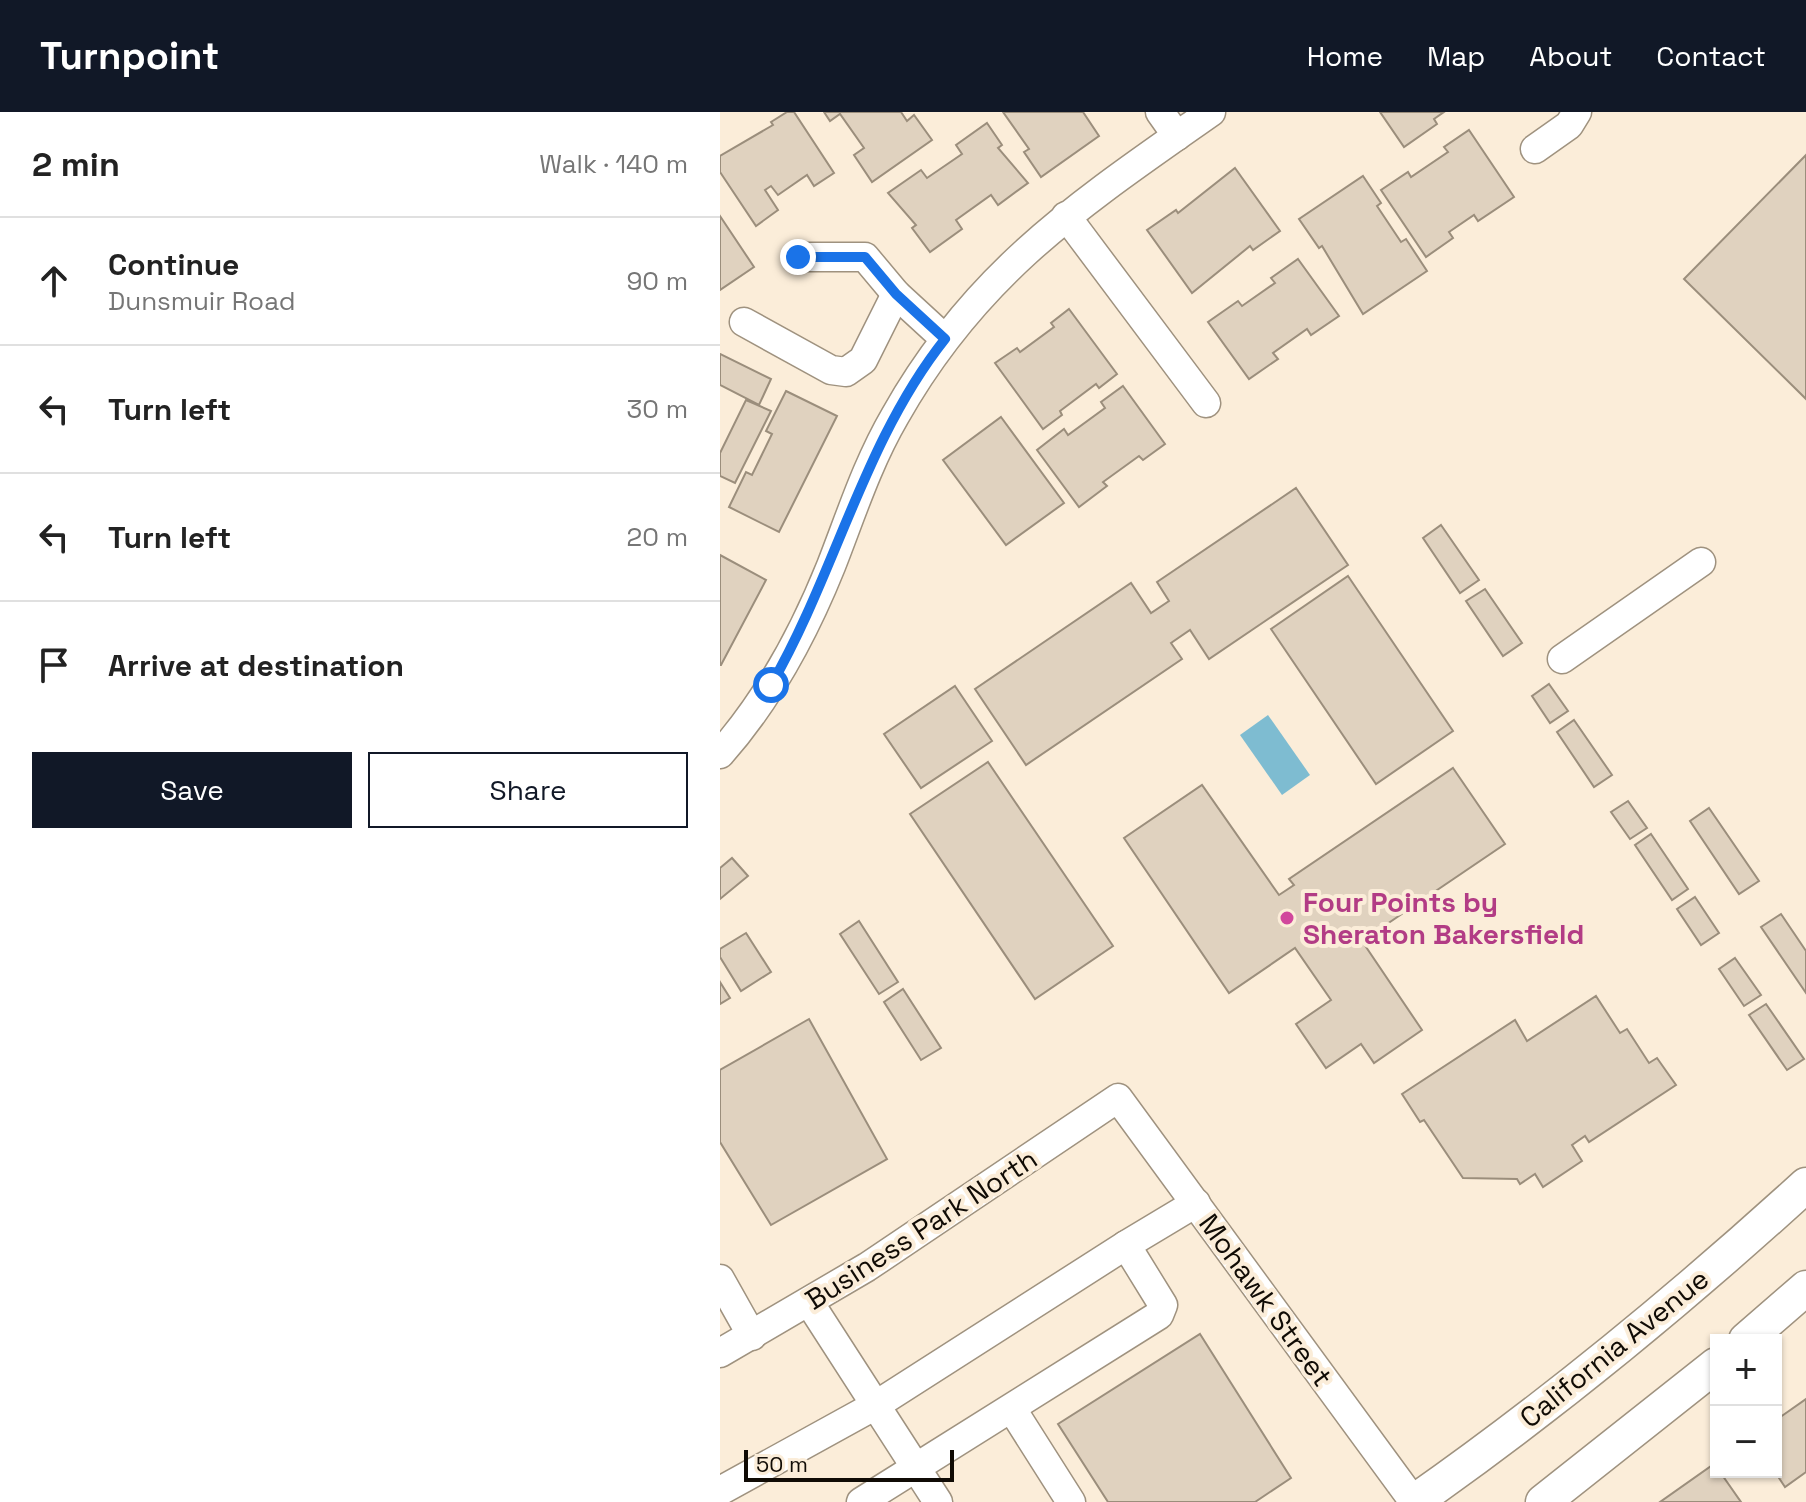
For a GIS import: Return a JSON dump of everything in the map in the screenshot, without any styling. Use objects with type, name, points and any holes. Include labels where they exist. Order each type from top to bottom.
[{"type":"main road","name":"California Avenue","points":[[1414,1502],[1618,1347],[1713,1269],[1806,1185]]},
{"type":"main road","points":[[1753,1334],[1806,1288]]},
{"type":"main road","points":[[1543,1502],[1710,1370]]},
{"type":"street","points":[[1160,112],[1177,136]]},
{"type":"street","points":[[720,754],[771,685],[801,633],[862,480],[894,417],[945,339],[1015,260],[1066,216],[1211,112]]},
{"type":"street","points":[[1535,149],[1569,125],[1577,112]]},
{"type":"street","points":[[1066,216],[1206,403]]},
{"type":"street","points":[[798,257],[865,257],[896,294],[945,339]]},
{"type":"street","points":[[744,322],[831,370],[846,372],[863,360],[896,294]]},
{"type":"street","points":[[1562,659],[1701,562]]},
{"type":"street","name":"Mohawk Street","points":[[1118,1098],[1414,1502]]},
{"type":"street","name":"Business Park North","points":[[720,1353],[809,1302],[965,1204],[1118,1098]]},
{"type":"street","points":[[720,1491],[876,1405],[1196,1203]]},
{"type":"street","points":[[869,1500],[1159,1315],[1163,1305],[1126,1245]]},
{"type":"street","points":[[720,1279],[752,1336]]},
{"type":"street","points":[[809,1302],[938,1502]]},
{"type":"street","points":[[1012,1409],[1071,1502]]},
{"type":"water","points":[[1268,715],[1310,775],[1282,795],[1240,735]]},
{"type":"building","points":[[787,112],[794,112],[834,173],[814,186],[807,175],[778,195],[771,186],[765,190],[778,210],[756,226],[720,172],[720,156],[773,125],[771,122]]},
{"type":"building","points":[[824,112],[901,112],[907,121],[914,115],[932,140],[872,182],[854,155],[864,148],[840,114],[830,121]]},
{"type":"building","points":[[1003,112],[1083,112],[1099,136],[1041,177],[1024,152],[1029,149]]},
{"type":"building","points":[[1380,112],[1444,112],[1434,119],[1437,124],[1404,147]]},
{"type":"building","points":[[987,123],[1002,145],[998,148],[1028,183],[998,205],[991,195],[956,220],[962,229],[930,252],[912,228],[916,225],[888,193],[921,170],[927,178],[962,154],[956,145]]},
{"type":"building","points":[[1469,130],[1514,197],[1478,221],[1474,215],[1449,232],[1453,238],[1426,257],[1381,190],[1408,172],[1411,177],[1448,152],[1444,147]]},
{"type":"building","points":[[1806,155],[1806,399],[1684,279]]},
{"type":"building","points":[[1235,168],[1280,231],[1253,250],[1250,246],[1192,293],[1147,230],[1176,210],[1178,213]]},
{"type":"building","points":[[1363,176],[1381,203],[1377,206],[1401,242],[1406,239],[1427,271],[1363,314],[1322,246],[1319,248],[1299,219]]},
{"type":"building","points":[[720,216],[754,267],[720,290]]},
{"type":"building","points":[[1298,259],[1339,316],[1311,335],[1307,329],[1273,353],[1278,359],[1249,379],[1208,322],[1238,301],[1242,306],[1275,283],[1271,278]]},
{"type":"building","points":[[1069,309],[1117,374],[1099,388],[1096,384],[1060,411],[1062,415],[1043,429],[995,363],[1017,348],[1020,352],[1054,327],[1051,323]]},
{"type":"building","points":[[720,354],[771,379],[759,405],[720,385]]},
{"type":"building","points":[[1123,386],[1165,444],[1143,460],[1139,456],[1103,482],[1107,486],[1079,507],[1037,450],[1064,429],[1068,435],[1105,408],[1101,402]]},
{"type":"building","points":[[786,391],[837,416],[779,532],[729,507],[746,472],[752,475],[772,434],[766,431]]},
{"type":"building","points":[[746,400],[771,411],[735,483],[720,476],[720,453]]},
{"type":"building","points":[[1001,417],[1064,503],[1006,545],[943,460]]},
{"type":"building","points":[[1296,488],[1348,565],[1209,659],[1190,630],[1171,643],[1182,659],[1026,765],[975,689],[1131,583],[1151,613],[1169,601],[1157,582]]},
{"type":"building","points":[[1441,525],[1479,580],[1460,593],[1423,538]]},
{"type":"building","points":[[720,555],[766,580],[721,665],[720,665]]},
{"type":"building","points":[[1348,576],[1453,731],[1376,784],[1271,629]]},
{"type":"building","points":[[1485,589],[1522,643],[1503,656],[1466,601]]},
{"type":"building","points":[[1549,684],[1568,711],[1550,723],[1532,696]]},
{"type":"building","points":[[955,686],[992,741],[921,788],[884,734]]},
{"type":"building","points":[[1574,720],[1612,775],[1594,787],[1557,732]]},
{"type":"building","points":[[988,762],[1113,946],[1035,999],[910,814]]},
{"type":"building","name":"Four Points by Sheraton Bakersfield","points":[[1453,768],[1505,844],[1362,941],[1422,1030],[1374,1063],[1361,1044],[1326,1068],[1296,1024],[1331,1000],[1295,948],[1229,993],[1124,838],[1202,785],[1279,895],[1294,885],[1289,879]]},
{"type":"building","points":[[1628,801],[1647,828],[1630,839],[1611,812]]},
{"type":"building","points":[[1709,808],[1759,881],[1739,894],[1690,821]]},
{"type":"building","points":[[1651,834],[1688,889],[1672,900],[1635,845]]},
{"type":"building","points":[[732,858],[748,876],[720,899],[720,868]]},
{"type":"building","points":[[1695,897],[1719,933],[1701,945],[1677,909]]},
{"type":"building","points":[[1781,914],[1806,951],[1806,993],[1761,927]]},
{"type":"building","points":[[859,921],[898,982],[879,994],[840,934]]},
{"type":"building","points":[[746,933],[771,972],[741,991],[720,957],[720,949]]},
{"type":"building","points":[[1735,958],[1761,995],[1744,1006],[1719,969]]},
{"type":"building","points":[[720,982],[730,998],[720,1004]]},
{"type":"building","points":[[903,989],[941,1048],[921,1060],[884,1002]]},
{"type":"building","points":[[1596,996],[1620,1033],[1627,1029],[1649,1063],[1657,1058],[1676,1085],[1589,1142],[1585,1136],[1572,1145],[1582,1161],[1543,1187],[1535,1174],[1520,1184],[1517,1179],[1463,1178],[1424,1120],[1420,1122],[1402,1094],[1515,1020],[1527,1041]]},
{"type":"building","points":[[1766,1004],[1804,1059],[1787,1070],[1749,1015]]},
{"type":"building","points":[[809,1019],[887,1159],[771,1225],[720,1142],[720,1070]]},
{"type":"building","points":[[1200,1334],[1291,1478],[1255,1502],[1108,1502],[1058,1424]]},
{"type":"building","points":[[1806,1399],[1806,1472],[1785,1487],[1779,1478],[1782,1478],[1782,1416]]},
{"type":"building","points":[[1710,1467],[1710,1478],[1724,1478],[1741,1502],[1660,1502]]},
{"type":"place","name":"Four Points by Sheraton Bakersfield","points":[[1287,918]]},
{"type":"route","points":[[771,685],[801,633],[830,567],[862,480],[894,417],[945,339],[896,294],[865,257],[798,257]]}]
